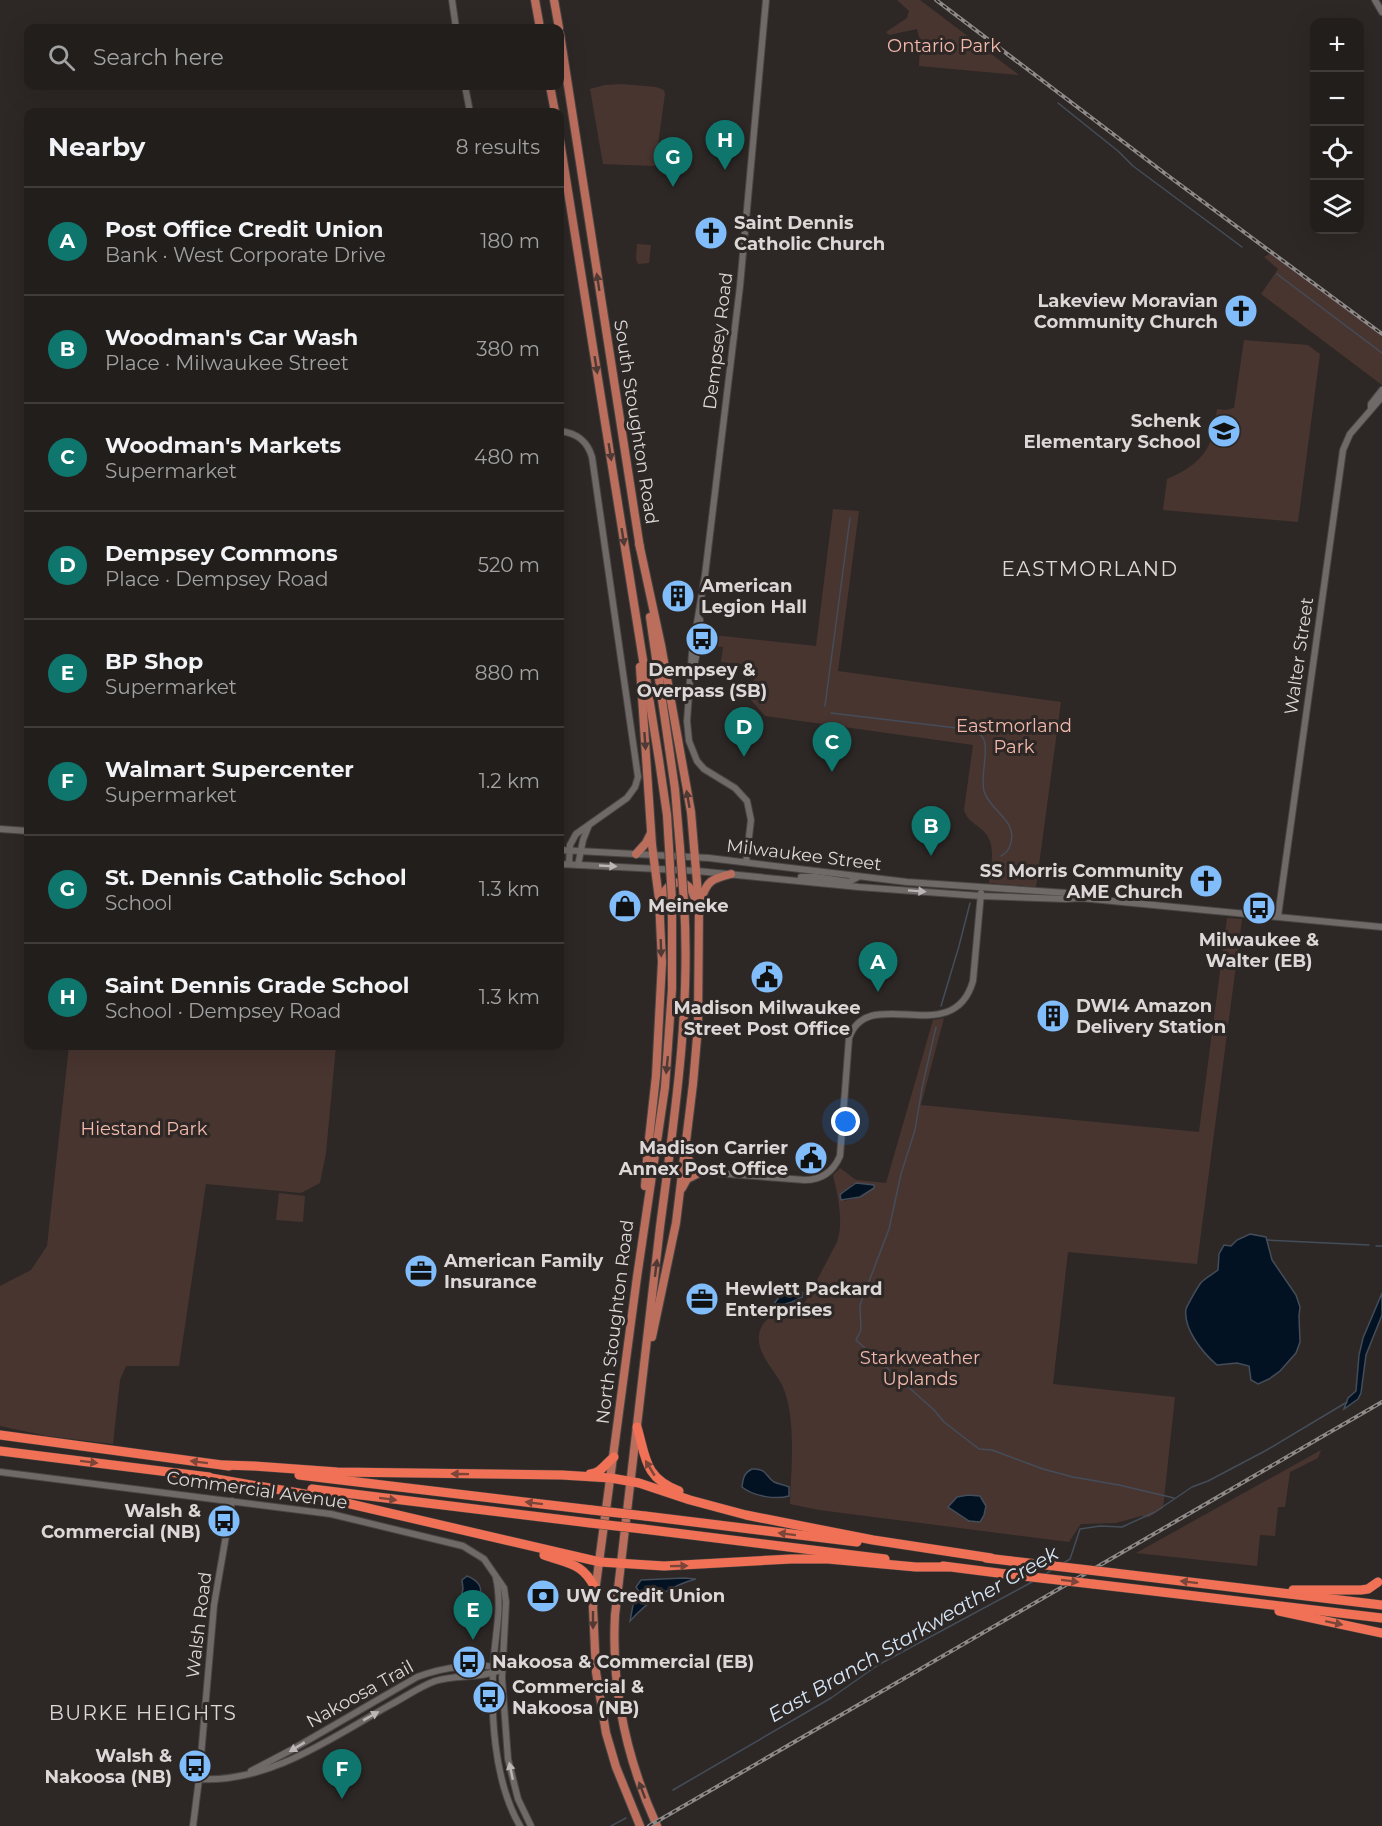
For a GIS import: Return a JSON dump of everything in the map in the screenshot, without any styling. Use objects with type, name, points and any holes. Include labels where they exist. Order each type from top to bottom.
[{"type":"highway","points":[[637,1427],[646,1462],[658,1480],[717,1507]]},
{"type":"highway","points":[[0,1434],[48,1443],[991,1558]]},
{"type":"highway","points":[[0,1452],[1382,1618]]},
{"type":"highway","points":[[581,1476],[599,1472],[614,1457]]},
{"type":"highway","points":[[224,1465],[337,1472],[611,1478],[631,1481],[746,1515],[845,1534],[1011,1561],[1382,1605]]},
{"type":"highway","points":[[205,1477],[316,1496],[600,1562],[696,1565],[828,1559],[916,1567],[948,1567]]},
{"type":"highway","points":[[496,1539],[578,1567],[589,1576],[595,1588]]},
{"type":"highway","points":[[1247,1589],[1361,1590],[1380,1582]]},
{"type":"highway","points":[[1215,1598],[1382,1633]]},
{"type":"main road","points":[[536,0],[540,24]]},
{"type":"main road","points":[[554,0],[558,24]]},
{"type":"main road","name":"South Stoughton Road","points":[[564,60],[639,543],[678,814]]},
{"type":"main road","points":[[551,90],[554,108]]},
{"type":"main road","name":"South Stoughton Road","points":[[564,166],[667,815]]},
{"type":"main road","points":[[605,426],[620,423]]},
{"type":"main road","points":[[639,543],[663,656],[691,812],[699,906],[698,1026],[687,1135],[669,1259],[641,1388]]},
{"type":"main road","points":[[640,641],[640,680],[651,833],[660,912],[662,962],[659,1031],[642,1235]]},
{"type":"main road","name":"North Stoughton Road","points":[[657,1826],[632,1763],[622,1722],[614,1639],[641,1388],[680,1066],[685,990],[684,902],[678,814]]},
{"type":"main road","name":"North Stoughton Road","points":[[638,1822],[616,1767],[601,1709],[593,1644],[595,1588],[668,1057],[672,989],[672,901],[667,815]]},
{"type":"main road","points":[[636,854],[651,833]]},
{"type":"main road","points":[[699,906],[708,883],[715,878],[731,874]]},
{"type":"main road","points":[[660,912],[664,890],[675,883],[687,886],[699,906]]},
{"type":"main road","points":[[687,1135],[689,1162],[701,1172]]},
{"type":"main road","points":[[679,1201],[684,1182],[701,1172]]},
{"type":"main road","points":[[638,1822],[644,1826]]},
{"type":"street","points":[[452,0],[455,24]]},
{"type":"street","name":"Dempsey Road","points":[[746,862],[751,816],[747,801],[735,788],[702,767],[697,761],[691,749],[687,721],[740,286],[766,0]]},
{"type":"street","points":[[1375,0],[1381,10]]},
{"type":"street","points":[[466,90],[469,108]]},
{"type":"street","name":"Walter Street","points":[[1371,409],[1371,404],[1382,390]]},
{"type":"street","name":"Walter Street","points":[[1278,916],[1340,462],[1350,434],[1382,398]]},
{"type":"street","points":[[564,431],[579,437],[586,444],[592,457],[638,777],[635,787],[627,798],[576,834],[570,850],[569,864]]},
{"type":"street","points":[[578,865],[584,835],[590,825]]},
{"type":"street","points":[[0,829],[24,831]]},
{"type":"street","name":"Milwaukee Street","points":[[564,850],[746,862],[858,877],[1067,893],[1081,898]]},
{"type":"street","name":"Milwaukee Street","points":[[564,864],[697,871],[981,896],[1081,898],[1382,927]]},
{"type":"street","points":[[779,879],[816,877],[849,882],[858,877]]},
{"type":"street","points":[[859,887],[867,882],[889,884],[912,882]]},
{"type":"street","points":[[701,1172],[805,1180],[817,1179],[827,1174],[835,1166],[840,1156],[849,1038],[855,1025],[867,1017],[883,1013],[939,1015],[950,1012],[964,999],[973,981],[981,886]]},
{"type":"street","name":"Commercial Avenue","points":[[0,1472],[331,1514],[463,1546],[482,1556],[503,1585],[505,1597],[503,1669],[510,1769],[519,1799],[531,1826]]},
{"type":"street","name":"Walsh Road","points":[[193,1826],[214,1605],[232,1501]]},
{"type":"street","points":[[496,1575],[499,1599],[493,1698],[498,1764],[507,1800],[520,1826]]},
{"type":"street","name":"Nakoosa Trail","points":[[242,1775],[282,1755],[417,1677],[457,1667],[493,1670]]},
{"type":"street","name":"Nakoosa Trail","points":[[199,1779],[222,1779],[268,1770],[435,1682],[503,1669]]},
{"type":"green space","name":"Ontario Park","points":[[897,0],[920,0],[1019,75],[919,66],[920,41],[917,29],[889,35],[886,32],[907,18],[909,11]]},
{"type":"green space","points":[[622,84],[656,87],[664,90],[655,166],[603,164],[590,89]]},
{"type":"green space","points":[[637,244],[651,245],[649,263],[638,264]]},
{"type":"green space","points":[[1271,253],[1382,337],[1382,385],[1261,294],[1278,269],[1264,257]]},
{"type":"green space","points":[[1244,340],[1308,345],[1320,354],[1298,522],[1163,510],[1167,479],[1189,468],[1205,452],[1212,437],[1209,436],[1210,424],[1215,424],[1217,409],[1234,408]]},
{"type":"green space","name":"Eastmorland Park","points":[[833,509],[859,511],[838,671],[1061,702],[1036,887],[989,883],[992,853],[989,840],[986,834],[968,818],[964,810],[973,745],[765,716],[751,700],[755,670],[749,665],[721,662],[723,647],[703,644],[704,634],[816,646]]},
{"type":"green space","name":"Starkweather Uplands","points":[[1227,918],[1242,919],[1197,1264],[1068,1252],[1053,1384],[1175,1397],[1163,1508],[1149,1517],[1141,1516],[1116,1523],[1081,1524],[1069,1542],[819,1510],[790,1504],[792,1444],[790,1413],[782,1385],[761,1351],[759,1336],[761,1328],[769,1318],[805,1302],[837,1242],[840,1218],[833,1175],[840,1168],[856,1180],[886,1183],[933,1020],[944,1018],[921,1105],[1199,1132]],"holes":[[[852,1184],[874,1187],[860,1197],[844,1201],[845,1191]]]},
{"type":"green space","name":"Hiestand Park","points":[[69,1050],[336,1050],[326,1153],[320,1183],[301,1193],[206,1184],[179,1366],[126,1366],[120,1380],[113,1444],[47,1436],[0,1426],[0,1286],[31,1270],[47,1246]]},
{"type":"green space","points":[[279,1193],[305,1196],[303,1222],[276,1220]]},
{"type":"green space","points":[[1321,1450],[1318,1458],[1290,1472],[1285,1507],[1278,1507],[1275,1536],[1260,1535],[1257,1566],[1136,1553]]},
{"type":"water","points":[[856,1183],[874,1185],[874,1188],[860,1197],[841,1200],[840,1195]]},
{"type":"water","points":[[1250,1234],[1266,1237],[1272,1260],[1296,1295],[1300,1307],[1300,1342],[1296,1353],[1280,1371],[1258,1384],[1251,1380],[1249,1366],[1237,1363],[1217,1365],[1195,1340],[1186,1317],[1186,1309],[1200,1284],[1218,1270],[1219,1254],[1224,1245],[1231,1246],[1237,1240]]},
{"type":"water","points":[[798,1291],[803,1293],[802,1297],[771,1308],[782,1293]]},
{"type":"water","points":[[1382,1293],[1382,1315],[1366,1355],[1361,1393],[1358,1399],[1344,1409],[1348,1398],[1356,1391],[1363,1338]]},
{"type":"water","points":[[752,1469],[760,1470],[774,1482],[789,1487],[789,1496],[777,1498],[764,1496],[742,1487],[744,1476]]},
{"type":"water","points":[[980,1496],[986,1506],[980,1522],[969,1521],[948,1507],[957,1497]]},
{"type":"water","points":[[467,1576],[478,1583],[481,1591],[480,1595],[462,1609],[459,1606],[463,1589],[462,1580]]},
{"type":"water","points":[[696,1579],[660,1595],[630,1621],[633,1605],[640,1593],[636,1587],[641,1580]]},
{"type":"waterway","points":[[1058,103],[1118,151],[1133,166],[1242,247]]},
{"type":"waterway","points":[[1277,274],[1382,353]]},
{"type":"waterway","points":[[825,706],[850,518]]},
{"type":"waterway","points":[[831,713],[968,729],[978,733],[985,745],[984,791],[991,804],[1010,827],[1012,834],[1009,848],[1001,856]]},
{"type":"waterway","points":[[941,1006],[970,903]]},
{"type":"waterway","points":[[936,1027],[915,1130],[901,1174],[889,1229],[860,1305],[861,1330],[856,1340],[934,1410],[944,1422],[979,1449],[992,1450],[1043,1469],[1073,1477],[1174,1498]]},
{"type":"waterway","points":[[1267,1240],[1369,1245]]},
{"type":"waterway","points":[[1376,1246],[1382,1246]]},
{"type":"waterway","name":"East Branch Starkweather Creek","points":[[1062,1564],[1070,1559],[1080,1529],[1100,1526],[1122,1527],[1155,1512],[1192,1487],[1265,1451],[1347,1402]]},
{"type":"waterway","name":"East Branch Starkweather Creek","points":[[1044,1575],[1053,1569]]},
{"type":"waterway","name":"East Branch Starkweather Creek","points":[[673,1790],[831,1698],[878,1665],[1032,1582]]},
{"type":"waterway","name":"East Branch Starkweather Creek","points":[[611,1826],[626,1818]]},
{"type":"railway","points":[[936,0],[1382,334]]},
{"type":"railway","points":[[649,1826],[1382,1402]]},
{"type":"place","name":"Saint Dennis Grade School","points":[[725,170]]},
{"type":"place","name":"St. Dennis Catholic School","points":[[673,187]]},
{"type":"place","name":"Saint Dennis Catholic Church","points":[[711,233]]},
{"type":"place","name":"Lakeview Moravian Community Church","points":[[1241,311]]},
{"type":"place","name":"Schenk Elementary School","points":[[1224,431]]},
{"type":"place","name":"American Legion Hall","points":[[678,596]]},
{"type":"place","name":"Dempsey & Overpass (SB)","points":[[702,639]]},
{"type":"place","name":"Dempsey Commons","points":[[744,757]]},
{"type":"place","name":"Woodman's Markets","points":[[832,772]]},
{"type":"place","name":"Woodman's Car Wash","points":[[931,856]]},
{"type":"place","name":"SS Morris Community AME Church","points":[[1206,881]]},
{"type":"place","name":"Meineke","points":[[625,906]]},
{"type":"place","name":"Milwaukee & Walter (EB)","points":[[1259,908]]},
{"type":"place","name":"Madison Milwaukee Street Post Office","points":[[767,977]]},
{"type":"place","name":"Post Office Credit Union","points":[[878,992]]},
{"type":"place","name":"DWI4 Amazon Delivery Station","points":[[1053,1016]]},
{"type":"place","name":"Madison Carrier Annex Post Office","points":[[811,1158]]},
{"type":"place","name":"American Family Insurance","points":[[421,1271]]},
{"type":"place","name":"Hewlett Packard Enterprises","points":[[702,1299]]},
{"type":"place","name":"Walsh & Commercial (NB)","points":[[224,1521]]},
{"type":"place","name":"UW Credit Union","points":[[543,1596]]},
{"type":"place","name":"BP Shop","points":[[473,1640]]},
{"type":"place","name":"Nakoosa & Commercial (EB)","points":[[469,1662]]},
{"type":"place","name":"Commercial & Nakoosa (NB)","points":[[489,1697]]},
{"type":"place","name":"Walsh & Nakoosa (NB)","points":[[195,1766]]},
{"type":"place","name":"Walmart Supercenter","points":[[342,1799]]},
{"type":"district","name":"EASTMORLAND","points":[[1090,569]]},
{"type":"district","name":"BURKE HEIGHTS","points":[[143,1713]]}]
